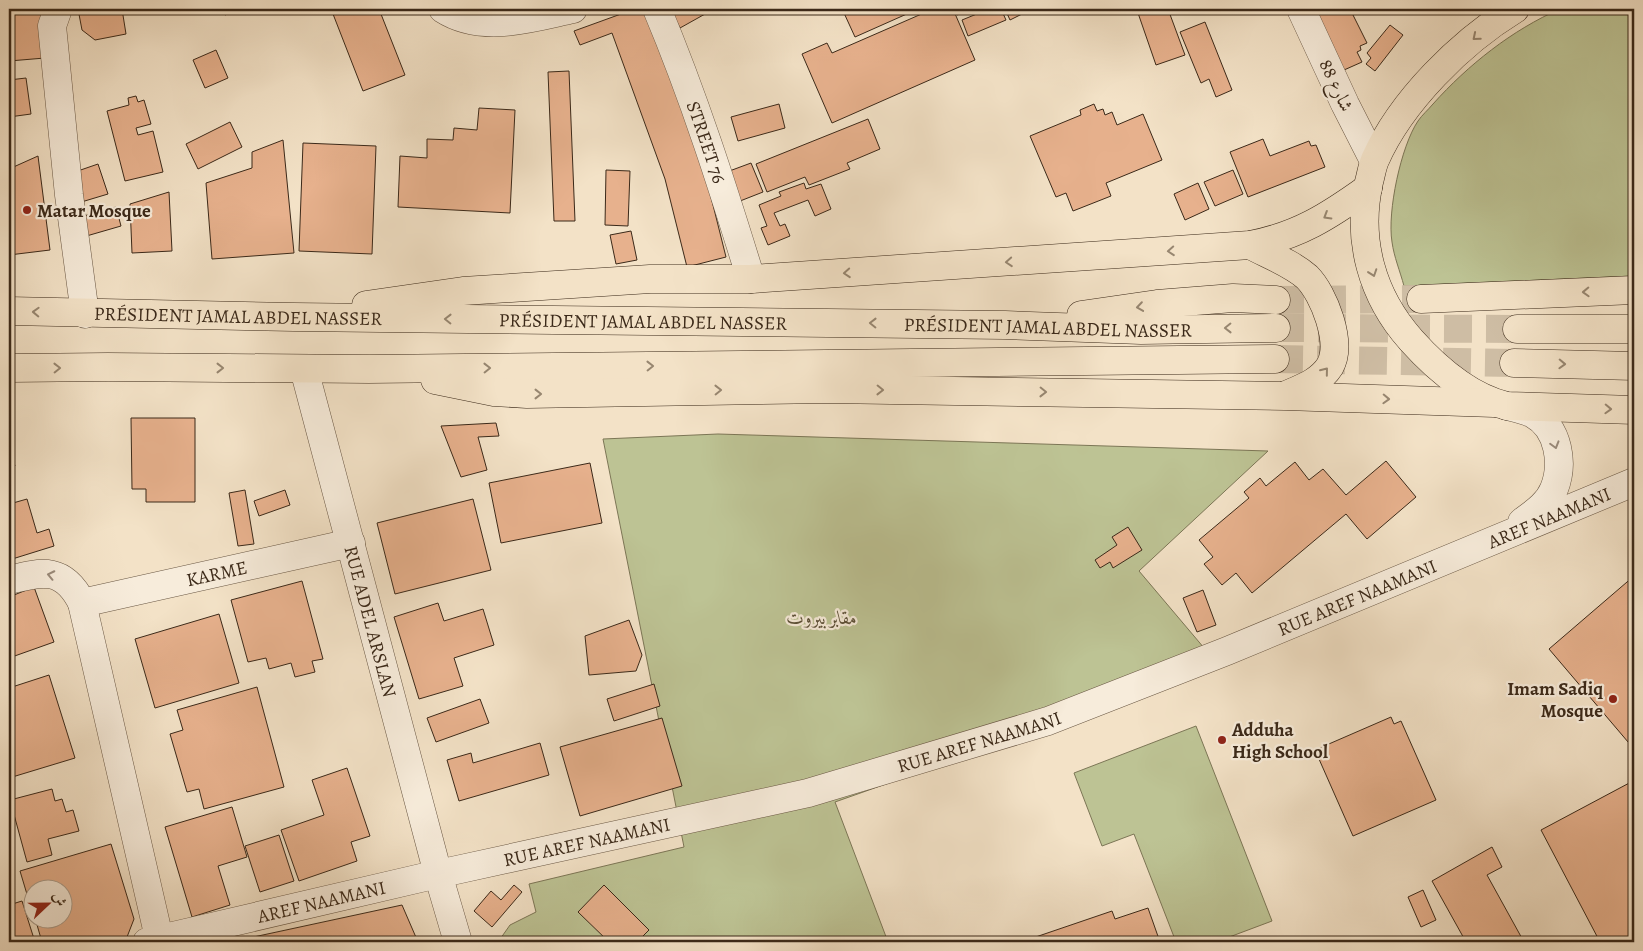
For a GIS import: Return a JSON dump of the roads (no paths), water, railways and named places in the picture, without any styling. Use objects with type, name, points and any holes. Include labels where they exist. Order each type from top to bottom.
[{"type":"main road","points":[[1501,404],[1462,386],[1421,351],[1403,331],[1393,317],[1378,286],[1367,254],[1363,225],[1364,207],[1374,161],[1400,117],[1451,59],[1478,36],[1515,9]]},
{"type":"main road","points":[[294,317],[425,295],[463,291],[650,279],[750,279],[1250,245],[1275,240],[1297,232],[1327,216],[1368,188]]},
{"type":"main road","points":[[1250,245],[1295,268],[1306,277],[1322,298],[1331,326],[1334,353],[1330,366],[1306,387],[1284,396]]},
{"type":"main road","points":[[1421,299],[1634,290]]},
{"type":"main road","points":[[1005,325],[1157,304],[1233,298],[1276,300]]},
{"type":"main road","name":"PRÉSIDENT JAMAL ABDEL NASSER","points":[[9,311],[294,317],[1005,325],[1141,330],[1276,328]]},
{"type":"main road","points":[[1517,329],[1634,329]]},
{"type":"main road","name":"PRÉSIDENT JAMAL ABDEL NASSER","points":[[9,368],[369,369],[1275,359]]},
{"type":"main road","points":[[1514,363],[1634,366]]},
{"type":"main road","points":[[369,369],[494,392],[527,394],[828,389],[1284,396],[1634,410]]},
{"type":"street","points":[[58,9],[52,26],[69,195],[86,314]]},
{"type":"street","points":[[443,9],[450,14],[475,22],[496,23],[573,9]]},
{"type":"street","name":"STREET 76","points":[[658,9],[690,91],[730,211],[750,279]]},
{"type":"street","name":"شارع 88","points":[[1301,9],[1374,161]]},
{"type":"street","name":"RUE ADEL ARSLAN","points":[[304,369],[438,874],[458,942]]},
{"type":"street","name":"AREF NAAMANI","points":[[1499,539],[1544,505],[1554,490],[1560,468],[1556,443],[1548,427],[1534,415],[1501,404]]},
{"type":"street","name":"AREF NAAMANI","points":[[1499,539],[1634,482]]},
{"type":"street","name":"RUE AREF NAAMANI","points":[[438,874],[808,794],[1048,721],[1227,651],[1499,539]]},
{"type":"street","name":"KARME","points":[[82,603],[351,543]]},
{"type":"street","points":[[9,580],[34,574],[59,576],[76,589],[82,603],[156,941]]},
{"type":"street","name":"AREF NAAMANI","points":[[156,941],[438,874]]},
{"type":"tunnel","points":[[1276,300],[1421,299]]},
{"type":"tunnel","points":[[1276,328],[1517,329]]},
{"type":"tunnel","points":[[1275,359],[1514,363]]},
{"type":"place","name":"Matar Mosque","points":[[27,210]]},
{"type":"place","name":"Imam Sadiq Mosque","points":[[1613,699]]},
{"type":"place","name":"Adduha High School","points":[[1222,740]]},
{"type":"park label","name":"مقابر بيروت","points":[[822,617]]}]
